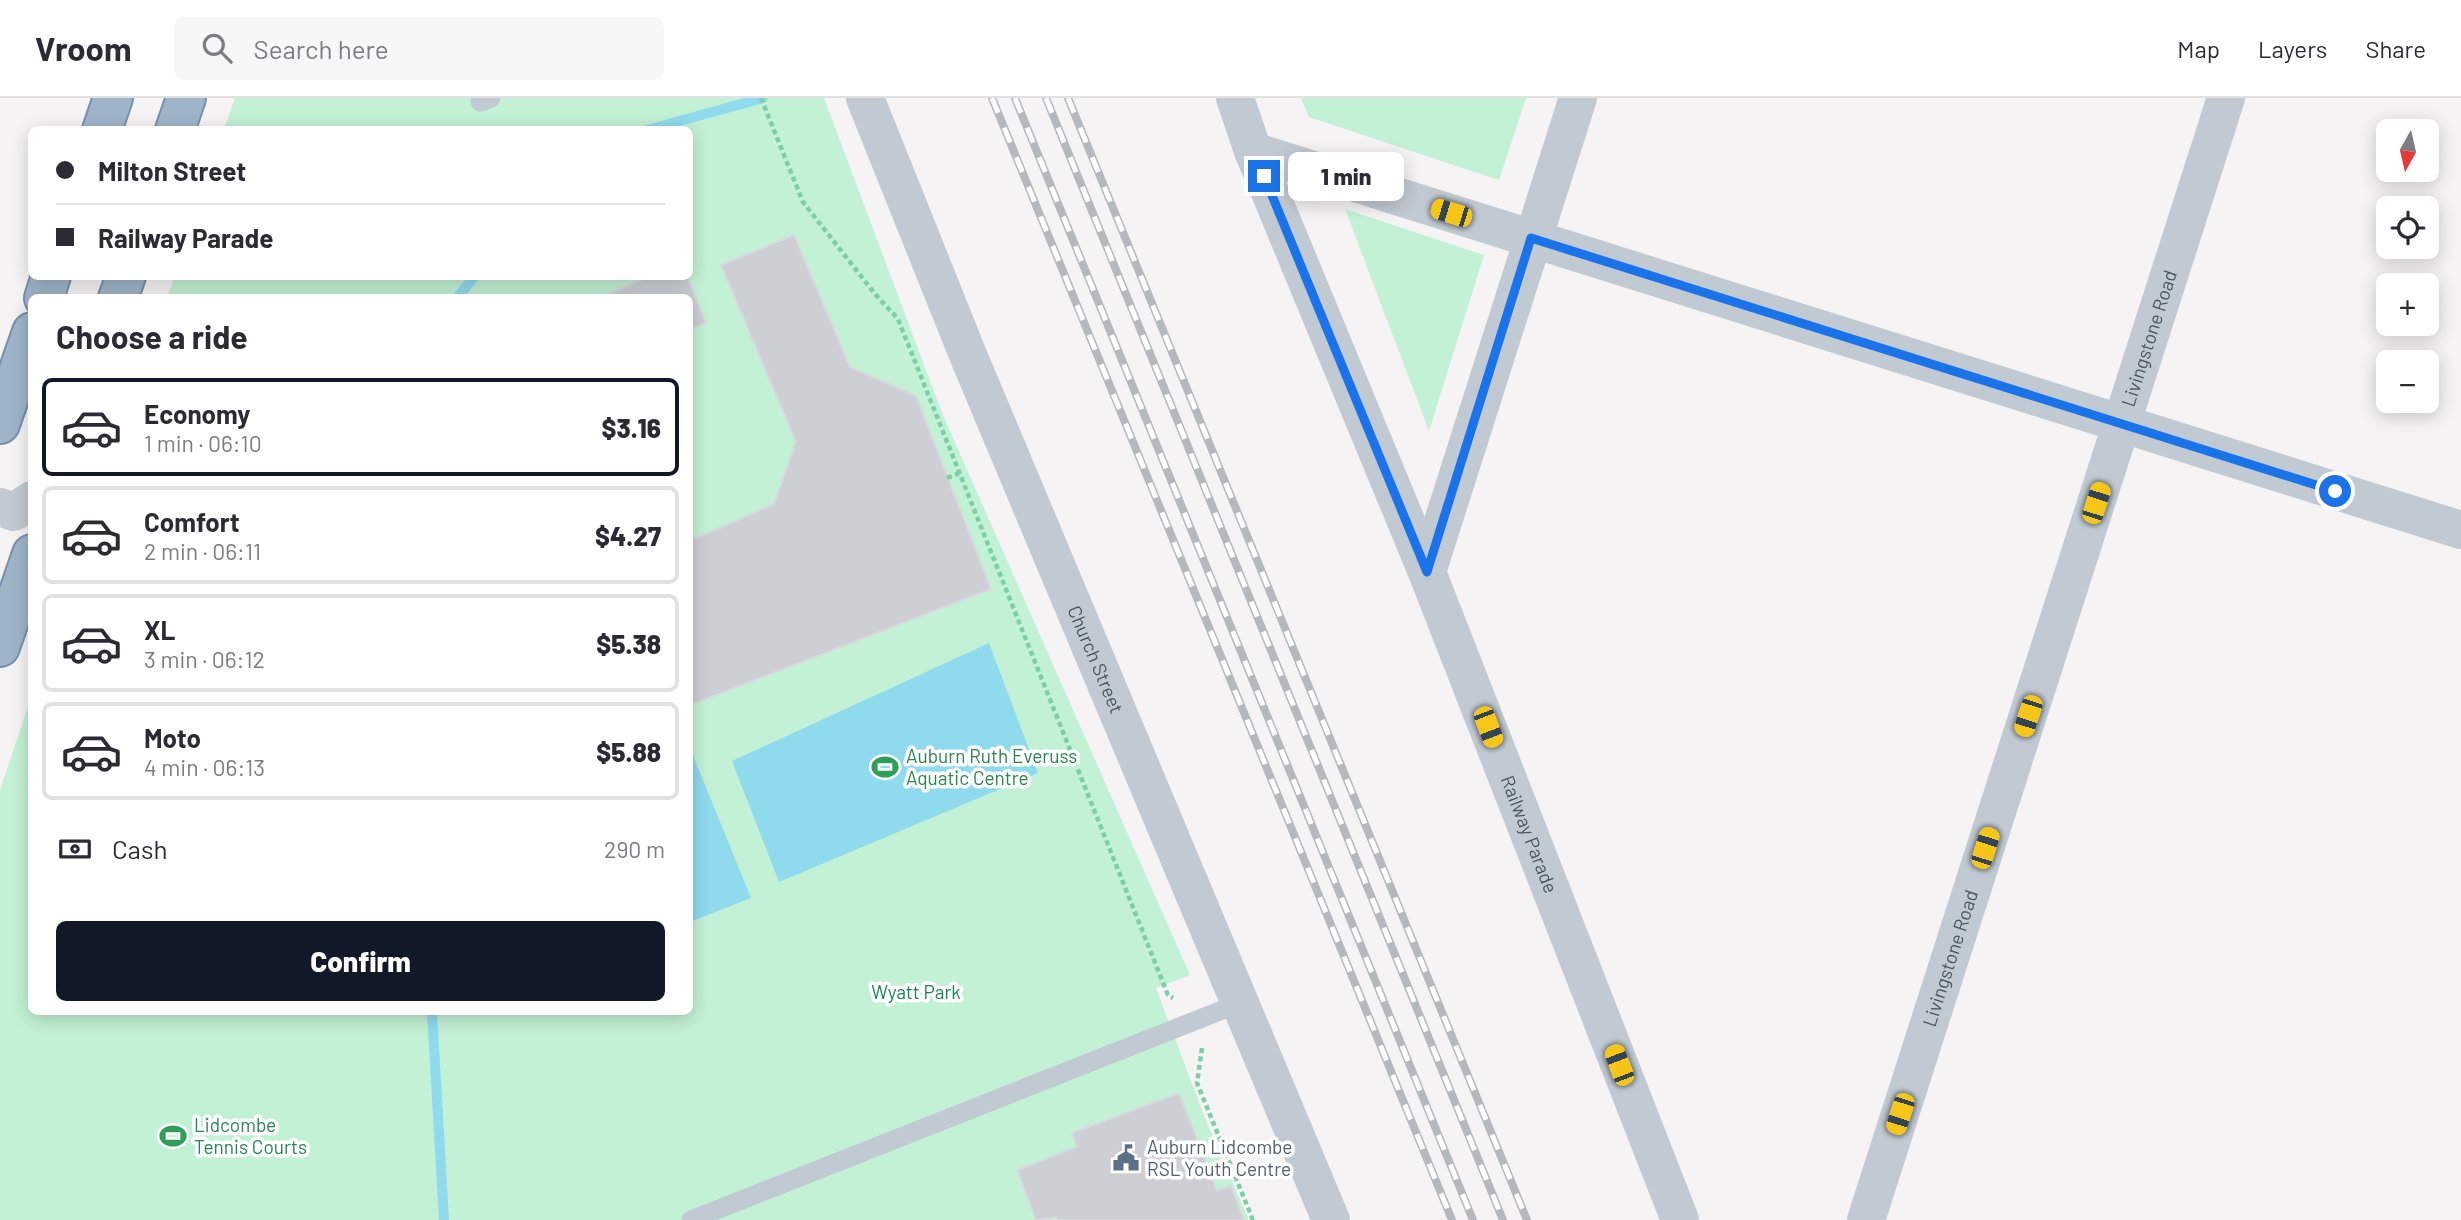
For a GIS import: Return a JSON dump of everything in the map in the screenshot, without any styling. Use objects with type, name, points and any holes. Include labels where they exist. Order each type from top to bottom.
[{"type":"highway","points":[[103,126],[113,98]]},
{"type":"highway","points":[[176,126],[186,98]]},
{"type":"highway","points":[[0,424],[28,344]]},
{"type":"highway","points":[[0,647],[28,566]]},
{"type":"street","name":"Church Street","points":[[865,98],[968,355],[1331,1220]]},
{"type":"street","name":"Railway Parade","points":[[1234,98],[1253,151],[1427,572],[1680,1220]]},
{"type":"street","points":[[1427,572],[1531,238],[1578,98]]},
{"type":"street","name":"Livingstone Road","points":[[1866,1220],[2226,98]]},
{"type":"street","points":[[1253,151],[2461,530]]},
{"type":"street","points":[[0,507],[14,512],[28,503]]},
{"type":"lane","points":[[691,1220],[1240,1003]]},
{"type":"path","points":[[761,98],[803,202],[898,319],[1168,995],[1183,1004],[1195,1020],[1203,1040],[1197,1083],[1253,1220]]},
{"type":"path","points":[[947,478],[960,473]]},
{"type":"green space","name":"Wyatt Park","points":[[235,98],[824,98],[942,413],[1190,975],[1156,988],[1205,1118],[1249,1220],[0,1220],[0,790],[28,707],[28,1015],[693,1015],[693,294],[168,294],[173,280],[693,280],[693,126],[225,126]]},
{"type":"green space","points":[[1301,98],[1526,98],[1499,180],[1309,117]]},
{"type":"green space","points":[[1345,209],[1484,255],[1429,431]]},
{"type":"water","name":"Auburn Ruth Everuss Aquatic Centre","points":[[989,643],[1038,773],[779,882],[732,761]]},
{"type":"water","points":[[693,755],[751,898],[693,921]]},
{"type":"building","points":[[794,235],[850,367],[916,396],[991,589],[693,704],[693,540],[774,504],[796,442],[721,265]]},
{"type":"building","points":[[641,280],[689,280],[706,323],[693,329],[693,294],[608,294]]},
{"type":"building","name":"Auburn Lidcombe RSL Youth Centre","points":[[1179,1093],[1217,1191],[1231,1186],[1244,1220],[1057,1220],[1056,1217],[1036,1220],[1017,1170],[1077,1147],[1072,1133]]},
{"type":"waterway","points":[[662,126],[763,98]]},
{"type":"waterway","points":[[460,294],[472,280]]},
{"type":"waterway","points":[[432,1015],[444,1220]]},
{"type":"railway","points":[[992,98],[1452,1220]]},
{"type":"railway","points":[[1015,98],[1473,1220]]},
{"type":"railway","points":[[1046,98],[1503,1220]]},
{"type":"railway","points":[[1068,98],[1527,1220]]},
{"type":"place","name":"Auburn Ruth Everuss Aquatic Centre","points":[[885,767]]},
{"type":"place","name":"Lidcombe Tennis Courts","points":[[173,1136]]},
{"type":"place","name":"Auburn Lidcombe RSL Youth Centre","points":[[1126,1158]]},
{"type":"route","points":[[1264,176],[1427,572],[1531,238],[2335,491]]}]
